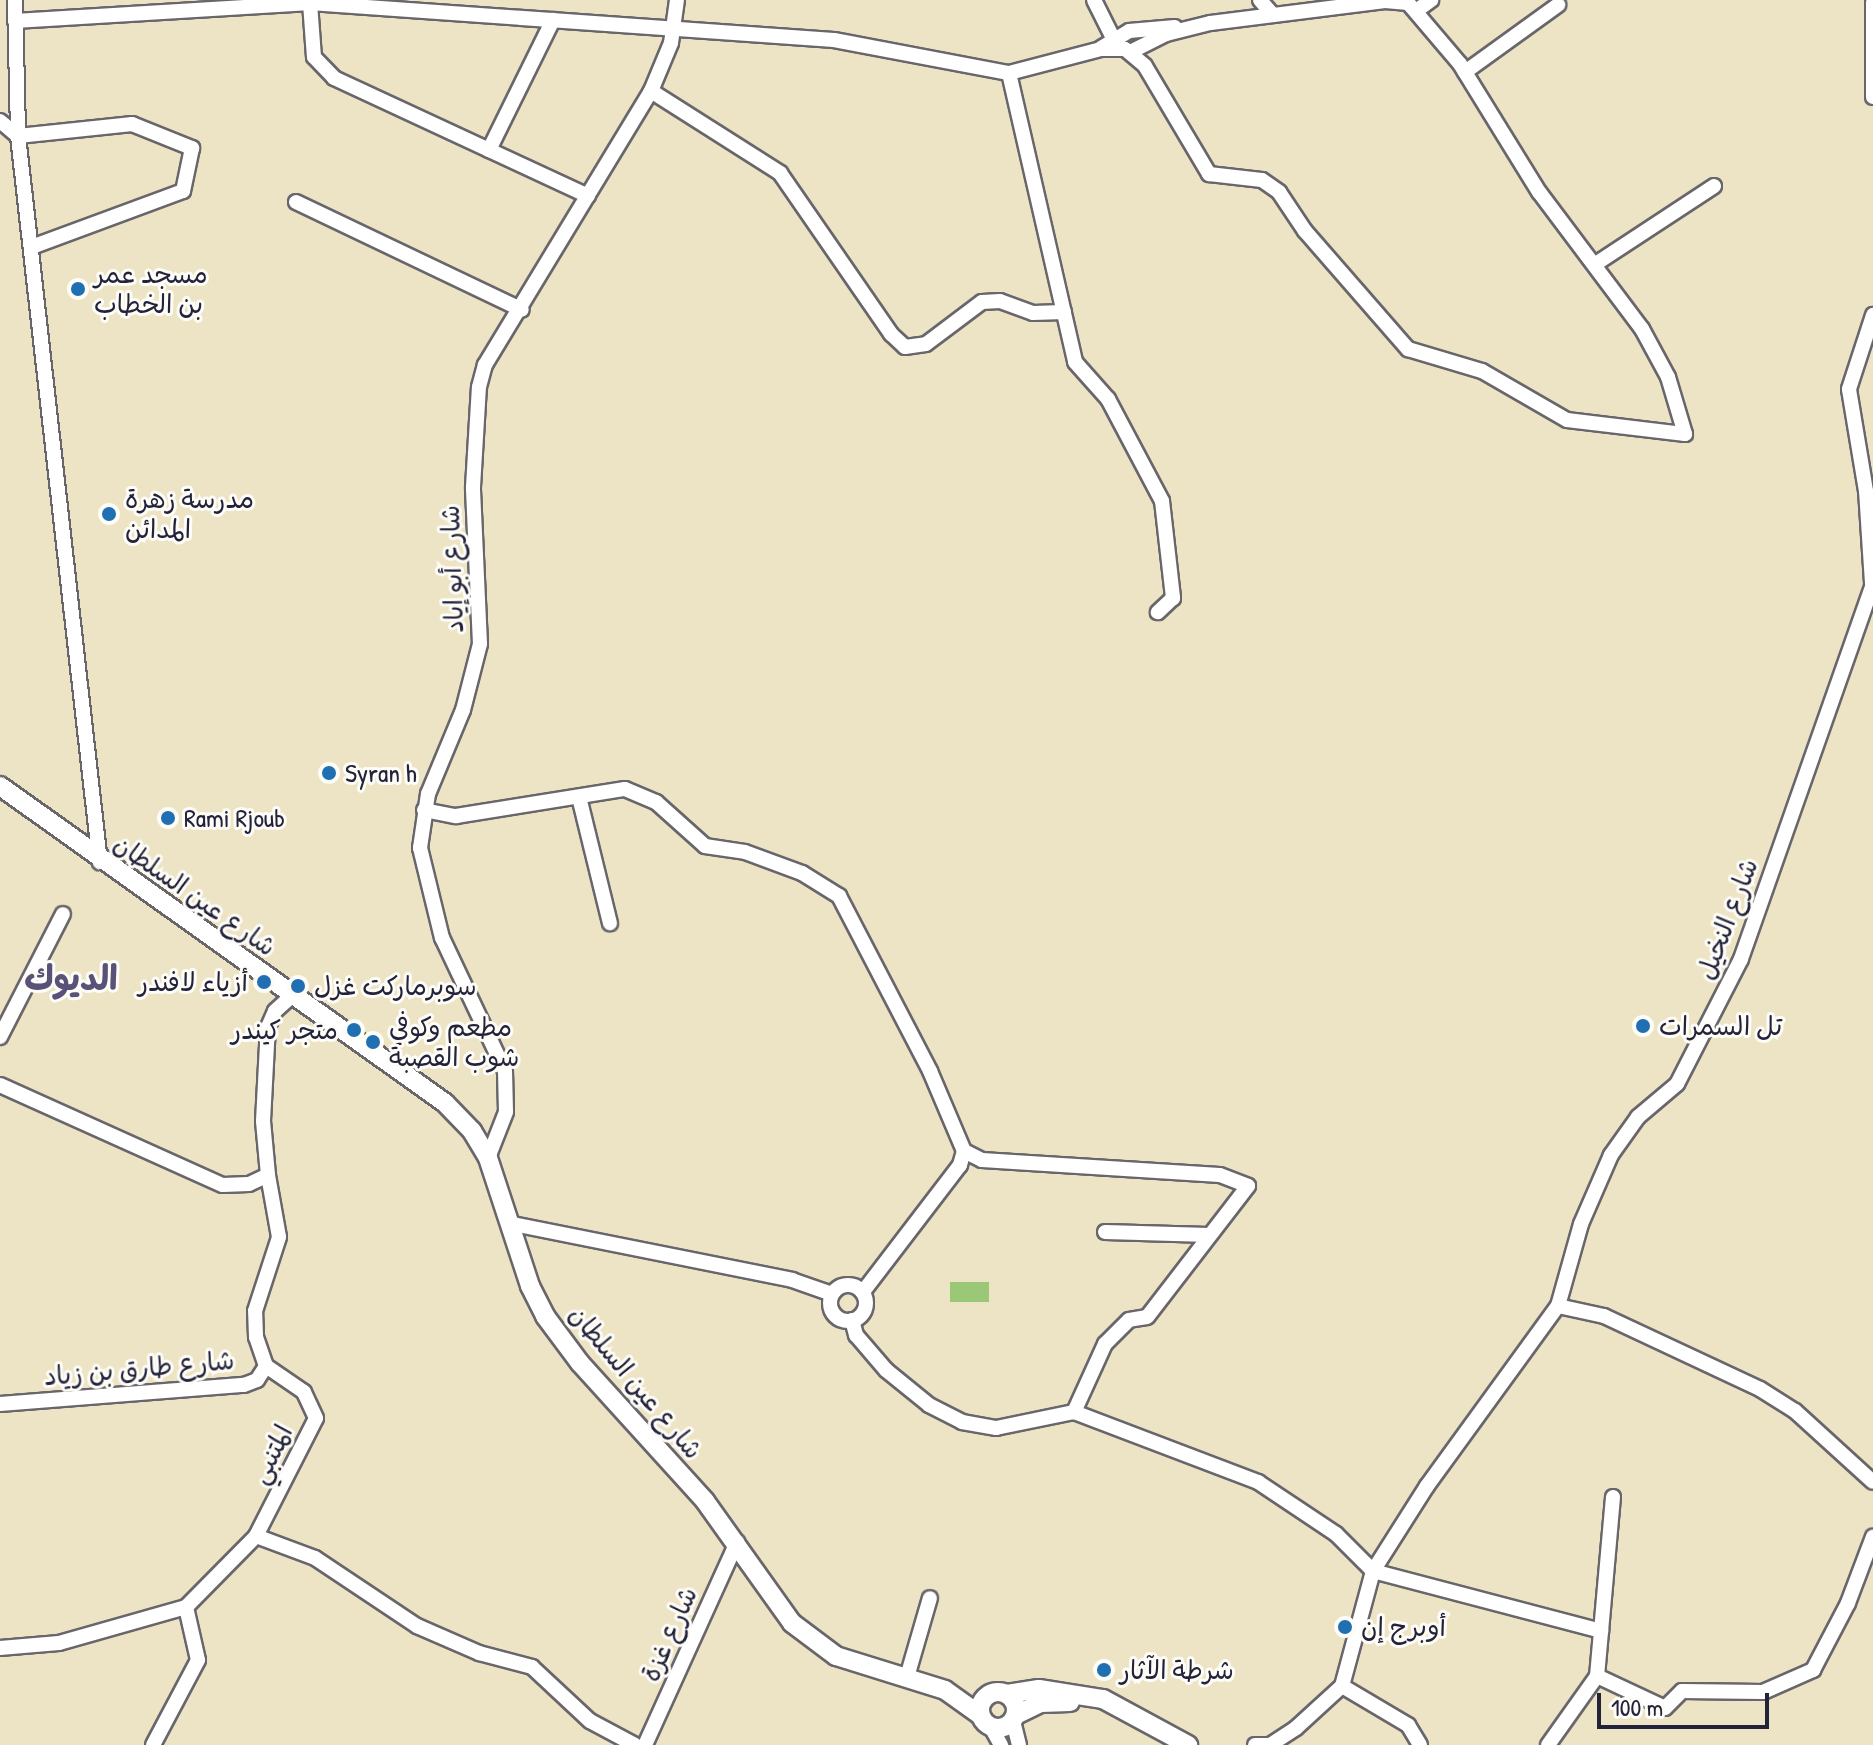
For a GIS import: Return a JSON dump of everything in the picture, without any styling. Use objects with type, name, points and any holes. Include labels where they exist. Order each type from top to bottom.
[{"type":"main road","name":"شارع عين السلطان","points":[[0,786],[100,862],[421,1083],[472,1131],[488,1158],[513,1224],[530,1286],[545,1316],[580,1363],[737,1542],[774,1600],[813,1641],[836,1656],[945,1690],[986,1721],[1015,1718],[1059,1701],[1132,1711]]},
{"type":"main road","name":"شارع عين السلطان","points":[[907,1677],[998,1694],[1070,1692],[1132,1711],[1188,1745]]},
{"type":"main road","points":[[986,1721],[998,1694],[1015,1703],[1015,1718]]},
{"type":"street","points":[[15,0],[18,136],[34,246],[100,862]]},
{"type":"street","name":"شارع أبو إياد","points":[[488,1158],[506,1112],[505,1071],[435,919],[420,848],[424,810],[463,710],[480,644],[473,487],[479,387],[485,365],[522,310],[651,91],[675,26],[677,0]]},
{"type":"street","points":[[1094,0],[1113,38]]},
{"type":"street","points":[[1260,0],[1273,15]]},
{"type":"street","points":[[1101,49],[1113,38],[1144,29],[1187,28],[1273,15],[1410,5],[1431,0]]},
{"type":"street","points":[[1873,2],[1873,97]]},
{"type":"street","points":[[15,21],[310,3],[675,26],[834,40],[1009,73],[1101,49],[1130,52],[1187,28]]},
{"type":"street","points":[[310,3],[311,48],[319,66],[334,78],[588,196]]},
{"type":"street","points":[[1130,52],[1145,66],[1209,174],[1262,180],[1279,192],[1305,231],[1408,349],[1482,371],[1567,420],[1685,434],[1668,377],[1597,263],[1539,192],[1465,72],[1410,5]]},
{"type":"street","points":[[1465,72],[1558,5]]},
{"type":"street","points":[[489,150],[553,20]]},
{"type":"street","points":[[1009,73],[1075,362],[1108,399],[1162,501],[1173,598],[1158,612]]},
{"type":"street","points":[[651,91],[780,173],[891,334],[905,347],[926,344],[982,302],[1000,301],[1033,313],[1064,312]]},
{"type":"street","points":[[0,121],[18,136],[132,124],[192,148],[183,191],[34,246]]},
{"type":"street","points":[[1597,263],[1714,186]]},
{"type":"street","points":[[296,202],[522,310]]},
{"type":"street","points":[[1872,584],[1866,491],[1849,389],[1873,315]]},
{"type":"street","name":"شارع النخيل","points":[[1558,1306],[1581,1224],[1611,1155],[1638,1117],[1677,1084],[1741,959],[1872,584]]},
{"type":"street","points":[[424,810],[456,816],[579,797],[637,792],[705,846],[745,852],[802,873],[839,896],[930,1071],[964,1151],[960,1165],[863,1292],[865,1309],[852,1320]]},
{"type":"street","points":[[579,797],[610,923]]},
{"type":"street","points":[[0,1037],[63,914]]},
{"type":"street","name":"شارع طارق بن زياد","points":[[0,1404],[244,1385],[257,1380],[266,1366],[254,1322],[279,1237],[268,1175],[266,1040],[275,1011],[293,995]]},
{"type":"street","points":[[0,1085],[223,1185],[240,1187],[268,1175]]},
{"type":"street","points":[[964,1151],[982,1160],[1220,1175],[1248,1186],[1147,1317],[1129,1320],[1105,1344],[1074,1412]]},
{"type":"street","points":[[513,1224],[792,1280],[832,1294]]},
{"type":"street","points":[[1105,1232],[1209,1235]]},
{"type":"street","points":[[832,1294],[847,1285],[863,1292]]},
{"type":"street","points":[[832,1294],[836,1315],[852,1320]]},
{"type":"street","points":[[1255,1745],[1270,1745],[1296,1728],[1342,1686],[1373,1571],[1427,1486],[1558,1306],[1604,1316],[1760,1389],[1795,1411],[1873,1482]]},
{"type":"street","points":[[852,1320],[856,1335],[886,1370],[929,1405],[962,1422],[996,1428],[1074,1412],[1258,1482],[1336,1534],[1373,1571],[1601,1631]]},
{"type":"street","name":"المتنبي","points":[[256,1536],[316,1418],[308,1397],[266,1366]]},
{"type":"street","points":[[1548,1745],[1597,1676],[1613,1497]]},
{"type":"street","points":[[0,1648],[59,1643],[186,1607],[256,1536],[315,1558],[417,1626],[479,1653],[532,1667],[590,1721],[635,1745]]},
{"type":"street","points":[[1597,1676],[1665,1708],[1682,1691],[1763,1692],[1789,1683],[1813,1670],[1848,1603],[1873,1537]]},
{"type":"street","name":"شارع غزة","points":[[645,1745],[737,1542]]},
{"type":"street","points":[[907,1677],[930,1598]]},
{"type":"street","points":[[153,1745],[198,1660],[186,1607]]},
{"type":"street","points":[[1342,1686],[1408,1725],[1420,1745]]},
{"type":"street","points":[[1015,1718],[1019,1745]]},
{"type":"street","points":[[986,1721],[1001,1745]]},
{"type":"green space","points":[[950,1282],[989,1282],[989,1302],[950,1302]]},
{"type":"place","name":"مسجد عمر بن الخطاب","points":[[78,289]]},
{"type":"place","name":"مدرسة زهرة المدائن","points":[[109,514]]},
{"type":"place","name":"Syran h","points":[[329,773]]},
{"type":"place","name":"Rami Rjoub","points":[[168,818]]},
{"type":"place","name":"أزياء لافندر","points":[[264,982]]},
{"type":"place","name":"سوبرماركت غزل","points":[[298,986]]},
{"type":"place","name":"تل السمرات","points":[[1643,1026]]},
{"type":"place","name":"متجر كيندر","points":[[354,1030]]},
{"type":"place","name":"مطعم وكوفي شوب القصبة","points":[[373,1042]]},
{"type":"place","name":"أوبرج إن","points":[[1345,1627]]},
{"type":"place","name":"شرطة الآثار","points":[[1104,1670]]},
{"type":"district","name":"الديوك","points":[[71,979]]}]
